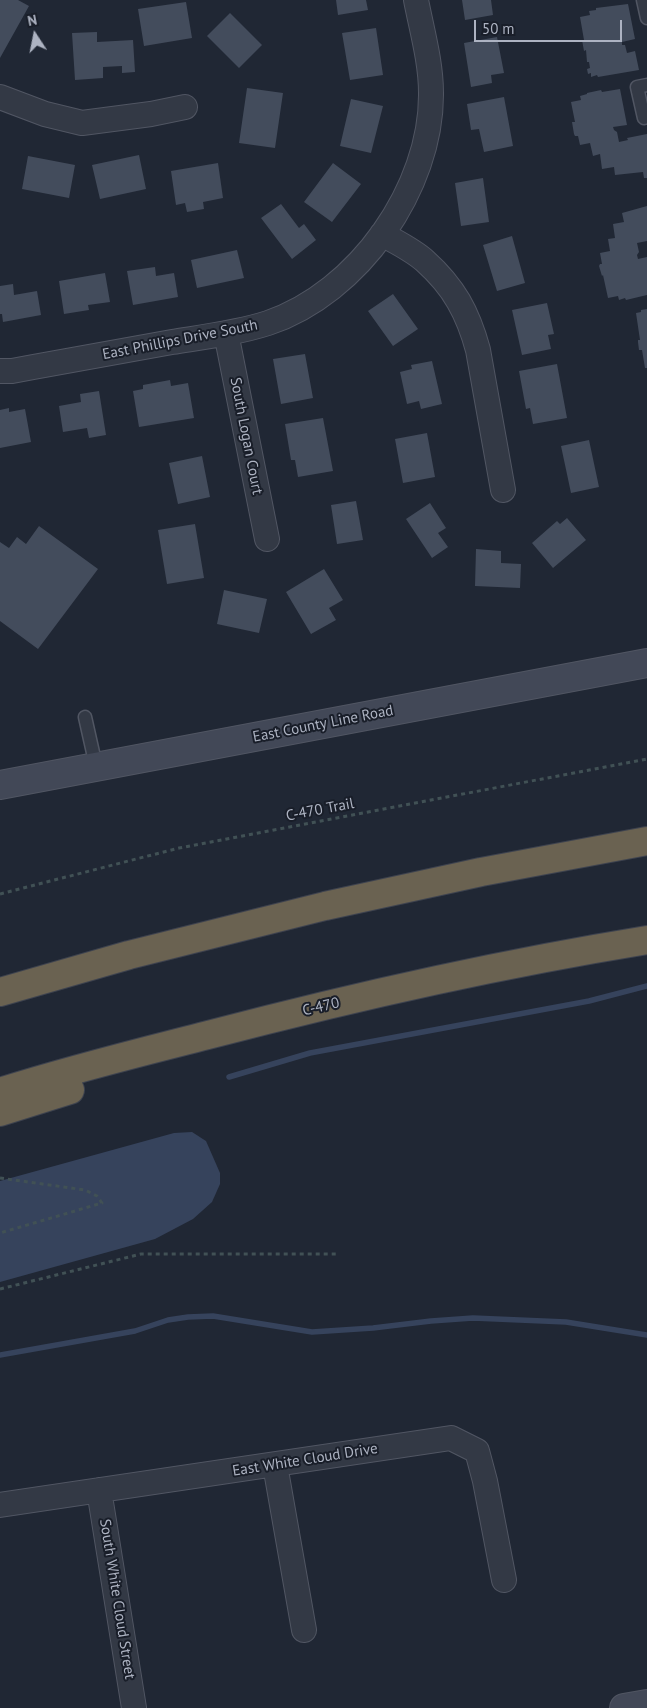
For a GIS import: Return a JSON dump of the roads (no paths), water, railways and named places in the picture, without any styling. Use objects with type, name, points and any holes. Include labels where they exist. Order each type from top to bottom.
[{"type":"highway","points":[[0,992],[174,943],[391,891],[647,841]]},
{"type":"highway","name":"C-470","points":[[0,1092],[119,1057],[266,1020],[486,970],[647,940]]},
{"type":"highway","points":[[0,979],[76,958],[100,963]]},
{"type":"highway","points":[[0,1112],[88,1085],[218,1049],[266,1020]]},
{"type":"main road","name":"East County Line Road","points":[[0,785],[647,664]]},
{"type":"main road","points":[[624,1708],[647,1704]]},
{"type":"street","name":"East Phillips Drive South","points":[[0,371],[12,371],[226,333],[268,322],[322,295],[356,265],[382,234],[409,189],[423,149],[429,118],[431,94],[430,66],[416,0]]},
{"type":"street","points":[[0,97],[45,114],[82,123],[151,114],[185,107]]},
{"type":"street","points":[[382,234],[424,260],[452,290],[464,309],[478,350],[503,490]]},
{"type":"street","name":"South Logan Court","points":[[226,333],[267,539]]},
{"type":"street","name":"East White Cloud Drive","points":[[0,1505],[451,1438],[477,1451],[485,1481],[504,1580]]},
{"type":"street","points":[[274,1465],[304,1630]]},
{"type":"street","name":"South White Cloud Street","points":[[99,1490],[134,1708]]},
{"type":"lane","points":[[643,0],[647,18]]},
{"type":"lane","points":[[647,85],[637,87],[644,118],[647,117]]},
{"type":"lane","points":[[85,717],[96,766]]},
{"type":"water","points":[[192,1132],[206,1141],[220,1173],[220,1184],[212,1202],[193,1219],[155,1239],[0,1282],[0,1181],[174,1133]]},
{"type":"waterway","points":[[229,1077],[310,1053],[589,1001],[647,986]]},
{"type":"waterway","points":[[0,1355],[135,1331],[168,1320],[213,1316],[312,1332],[473,1318],[566,1322],[647,1335]]}]
